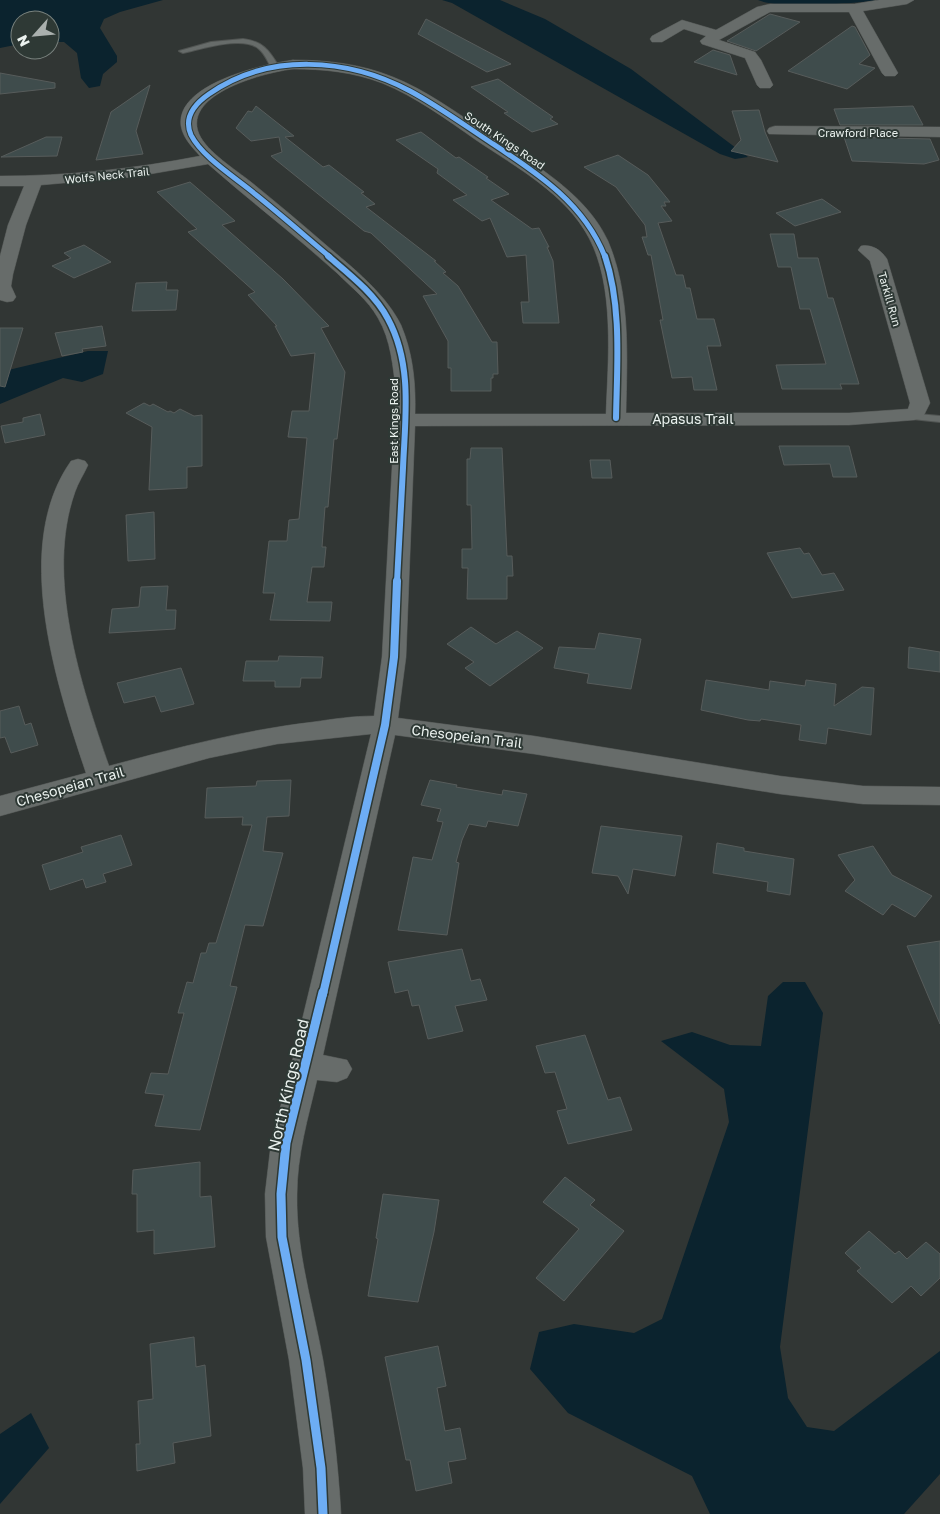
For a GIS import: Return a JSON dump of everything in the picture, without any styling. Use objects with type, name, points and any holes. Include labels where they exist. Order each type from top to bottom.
[{"type":"street","points":[[766,85],[750,55],[707,41],[762,10],[770,8],[854,8],[907,0]]},
{"type":"street","points":[[854,8],[890,74]]},
{"type":"street","points":[[657,39],[682,24],[718,34]]},
{"type":"street","name":"South Kings Road","points":[[210,93],[240,76],[275,67],[302,64],[339,67],[392,82],[408,90],[534,172],[564,197],[581,215],[597,238],[605,257],[609,273],[617,350],[616,418]]},
{"type":"street","name":"East Kings Road","points":[[210,93],[191,113],[189,129],[194,139],[212,158],[347,273],[375,301],[396,335],[402,358],[406,392],[406,420],[394,657],[384,725]]},
{"type":"street","name":"Crawford Place","points":[[775,131],[940,132]]},
{"type":"street","name":"Wolfs Neck Trail","points":[[0,181],[34,181],[142,172],[212,158]]},
{"type":"street","points":[[7,297],[2,286],[4,274],[17,225],[34,181]]},
{"type":"street","name":"Tarkill Run","points":[[867,250],[878,258],[920,407],[916,413],[907,416]]},
{"type":"street","name":"Apasus Trail","points":[[406,420],[616,418],[848,419],[907,416]]},
{"type":"street","points":[[78,465],[64,494],[57,528],[53,568],[54,609],[60,647],[76,710],[100,778]]},
{"type":"street","name":"Chesopeian Trail","points":[[0,806],[208,749],[278,736],[357,725],[384,725],[534,745],[780,785],[863,795],[940,796]]},
{"type":"street","name":"North Kings Road","points":[[323,1514],[321,1468],[306,1360],[282,1237],[281,1194],[286,1143],[306,1066],[384,725]]},
{"type":"street","points":[[306,1066],[337,1069]]},
{"type":"lane","points":[[183,51],[232,42],[252,42],[263,48],[275,67]]},
{"type":"lane","points":[[907,416],[940,418]]},
{"type":"water","points":[[0,0],[163,0],[120,12],[104,19],[100,28],[117,56],[117,62],[103,74],[100,86],[89,88],[81,78],[77,53],[64,42],[60,42],[60,10],[10,10],[10,46],[0,48]]},
{"type":"water","points":[[442,0],[500,0],[545,19],[631,69],[748,157],[735,159],[720,154],[452,3]]},
{"type":"water","points":[[758,0],[887,0],[839,4],[785,5]]},
{"type":"water","points":[[88,351],[108,351],[103,374],[82,382],[63,378],[0,404],[0,372]]},
{"type":"water","points":[[783,982],[805,982],[823,1013],[780,1347],[788,1398],[807,1427],[834,1431],[940,1351],[940,1474],[904,1514],[710,1514],[692,1476],[568,1413],[530,1369],[539,1332],[574,1324],[634,1333],[662,1319],[729,1122],[724,1089],[661,1041],[692,1032],[730,1045],[761,1046],[768,996]]},
{"type":"water","points":[[31,1413],[49,1448],[0,1504],[0,1434]]},
{"type":"building","points":[[770,14],[800,22],[756,51],[727,41]]},
{"type":"building","points":[[426,19],[511,64],[487,72],[418,34]]},
{"type":"building","points":[[852,26],[855,27],[870,55],[859,64],[875,68],[847,89],[788,71]]},
{"type":"building","points":[[713,50],[730,55],[737,75],[694,62]]},
{"type":"building","points":[[0,73],[55,83],[55,88],[0,94]]},
{"type":"building","points":[[498,79],[553,117],[550,119],[558,124],[532,132],[504,113],[508,112],[471,87]]},
{"type":"building","points":[[150,85],[136,131],[143,154],[96,160],[111,112]]},
{"type":"building","points":[[256,106],[294,136],[285,137],[323,167],[329,165],[364,192],[361,193],[375,204],[366,207],[436,261],[434,261],[446,272],[443,273],[458,286],[492,342],[497,342],[498,374],[493,374],[493,378],[491,378],[491,391],[451,391],[451,368],[448,368],[448,341],[423,296],[437,294],[371,233],[364,231],[271,156],[282,152],[279,137],[251,141],[236,128],[248,111],[252,112]]},
{"type":"building","points":[[913,106],[923,125],[840,125],[834,109]]},
{"type":"building","points":[[759,110],[765,132],[778,162],[731,151],[741,140],[732,111]]},
{"type":"building","points":[[421,132],[456,158],[459,157],[488,177],[486,178],[509,194],[491,200],[532,229],[539,228],[549,247],[547,247],[553,261],[559,323],[523,323],[521,302],[529,302],[526,255],[507,257],[490,218],[482,221],[453,200],[467,195],[437,173],[438,169],[396,140]]},
{"type":"building","points":[[46,137],[62,137],[57,156],[1,157]]},
{"type":"building","points":[[844,137],[930,139],[939,160],[924,164],[852,161]]},
{"type":"building","points":[[618,155],[648,175],[670,202],[664,202],[666,206],[661,206],[672,221],[658,223],[676,275],[683,275],[686,288],[690,288],[697,319],[714,319],[721,346],[707,346],[717,390],[694,390],[692,377],[672,378],[660,320],[663,320],[651,255],[648,255],[642,237],[647,237],[645,225],[616,187],[584,167]]},
{"type":"building","points":[[190,182],[235,221],[222,225],[283,279],[329,326],[321,328],[345,372],[337,439],[334,439],[328,507],[325,507],[322,547],[326,547],[324,567],[312,567],[307,602],[332,602],[330,621],[270,620],[275,593],[263,593],[269,541],[287,541],[289,520],[299,519],[307,438],[288,437],[292,411],[309,411],[315,353],[291,356],[275,326],[277,326],[248,295],[255,292],[188,232],[197,229],[157,192]]},
{"type":"building","points":[[822,199],[841,212],[795,226],[776,213]]},
{"type":"building","points":[[770,234],[794,234],[798,258],[818,258],[828,298],[833,298],[859,384],[840,384],[842,389],[782,389],[776,365],[826,364],[810,309],[800,309],[791,267],[778,267]]},
{"type":"building","points":[[84,245],[111,262],[74,278],[52,266],[71,258],[64,253]]},
{"type":"building","points":[[167,282],[166,290],[178,290],[176,310],[132,311],[136,283]]},
{"type":"building","points":[[102,326],[106,346],[82,349],[83,352],[62,356],[55,333]]},
{"type":"building","points":[[0,328],[23,328],[5,387],[0,386]]},
{"type":"building","points":[[144,403],[150,406],[153,404],[168,412],[174,413],[180,409],[194,416],[202,415],[202,466],[187,467],[187,488],[149,490],[152,427],[126,413]]},
{"type":"building","points":[[40,414],[45,435],[5,443],[1,426],[23,422],[23,418]]},
{"type":"building","points":[[779,446],[849,446],[857,477],[833,477],[830,464],[784,465]]},
{"type":"building","points":[[471,448],[502,448],[507,556],[512,556],[513,576],[507,576],[507,599],[467,599],[468,568],[462,568],[462,549],[472,549],[471,505],[467,505],[467,459],[470,459]]},
{"type":"building","points":[[590,460],[610,460],[612,478],[592,478]]},
{"type":"building","points":[[154,512],[155,559],[128,561],[126,515]]},
{"type":"building","points":[[800,548],[804,554],[809,553],[822,575],[834,573],[844,590],[792,598],[767,553]]},
{"type":"building","points":[[168,586],[166,610],[176,610],[175,629],[109,633],[112,609],[139,607],[141,587]]},
{"type":"building","points":[[471,627],[496,644],[517,631],[543,648],[490,686],[465,668],[474,662],[447,644]]},
{"type":"building","points":[[599,633],[641,639],[631,689],[587,683],[589,674],[554,668],[559,647],[595,649]]},
{"type":"building","points":[[909,647],[940,652],[940,672],[908,668]]},
{"type":"building","points":[[279,656],[323,657],[321,678],[301,678],[300,687],[275,687],[275,681],[243,681],[246,661],[278,661]]},
{"type":"building","points":[[181,668],[194,704],[161,712],[155,696],[124,703],[117,683]]},
{"type":"building","points":[[706,680],[769,690],[770,681],[805,686],[806,680],[836,684],[834,706],[862,687],[874,688],[871,735],[828,728],[826,744],[799,740],[801,725],[761,719],[760,721],[748,720],[701,710]]},
{"type":"building","points":[[19,706],[25,725],[31,723],[38,745],[11,753],[5,737],[0,738],[0,711]]},
{"type":"building","points":[[291,780],[289,816],[267,817],[263,851],[283,853],[263,926],[245,925],[230,986],[237,987],[200,1130],[155,1126],[164,1095],[145,1093],[151,1073],[168,1074],[184,1013],[178,1013],[187,982],[193,983],[201,953],[206,953],[209,943],[216,943],[252,825],[242,825],[243,817],[205,818],[207,788],[256,786],[257,781]]},
{"type":"building","points":[[430,780],[457,785],[456,787],[502,795],[503,790],[527,794],[518,826],[488,821],[486,827],[469,824],[456,862],[459,863],[447,935],[398,930],[413,857],[432,860],[443,822],[437,821],[441,809],[421,805]]},
{"type":"building","points":[[601,826],[682,836],[675,876],[633,869],[628,894],[618,876],[592,873]]},
{"type":"building","points":[[121,835],[132,865],[103,874],[106,882],[86,888],[83,879],[50,890],[42,865],[83,852],[81,847]]},
{"type":"building","points":[[717,843],[744,848],[744,851],[794,859],[790,895],[767,891],[768,882],[713,873]]},
{"type":"building","points":[[873,846],[892,875],[932,896],[915,917],[892,904],[883,915],[845,891],[855,880],[838,855]]},
{"type":"building","points":[[940,941],[940,1024],[907,946]]},
{"type":"building","points":[[462,949],[471,981],[480,979],[487,1000],[455,1006],[463,1031],[428,1039],[419,1005],[412,1006],[408,990],[395,993],[388,962]]},
{"type":"building","points":[[585,1035],[608,1100],[620,1097],[632,1130],[568,1144],[557,1111],[567,1109],[555,1072],[545,1073],[536,1046]]},
{"type":"building","points":[[200,1162],[200,1197],[211,1196],[215,1247],[154,1254],[154,1230],[137,1232],[137,1194],[132,1194],[133,1170]]},
{"type":"building","points":[[565,1177],[595,1200],[590,1205],[624,1231],[564,1301],[536,1278],[579,1229],[543,1202]]},
{"type":"building","points":[[383,1194],[439,1200],[434,1232],[418,1302],[368,1296],[378,1239],[376,1238]]},
{"type":"building","points":[[869,1231],[895,1254],[899,1251],[907,1259],[926,1242],[940,1254],[940,1278],[921,1296],[911,1286],[892,1303],[857,1271],[861,1268],[845,1253]]},
{"type":"building","points":[[194,1337],[196,1367],[205,1365],[211,1436],[173,1443],[175,1463],[137,1471],[136,1444],[140,1444],[138,1401],[153,1399],[150,1344]]},
{"type":"building","points":[[438,1346],[446,1386],[437,1388],[445,1431],[460,1428],[466,1459],[448,1462],[452,1483],[416,1491],[410,1460],[406,1460],[385,1357]]},
{"type":"cycle path","points":[[323,1514],[321,1468],[306,1360],[282,1237],[281,1194],[286,1143],[306,1066],[385,725],[394,657],[406,392],[398,344],[382,309],[334,261],[204,151],[191,134],[189,119],[194,108],[203,98],[215,90],[246,74],[293,64],[342,67],[388,80],[420,96],[539,176],[566,198],[589,224],[606,258],[615,303],[617,351],[616,418]]}]
